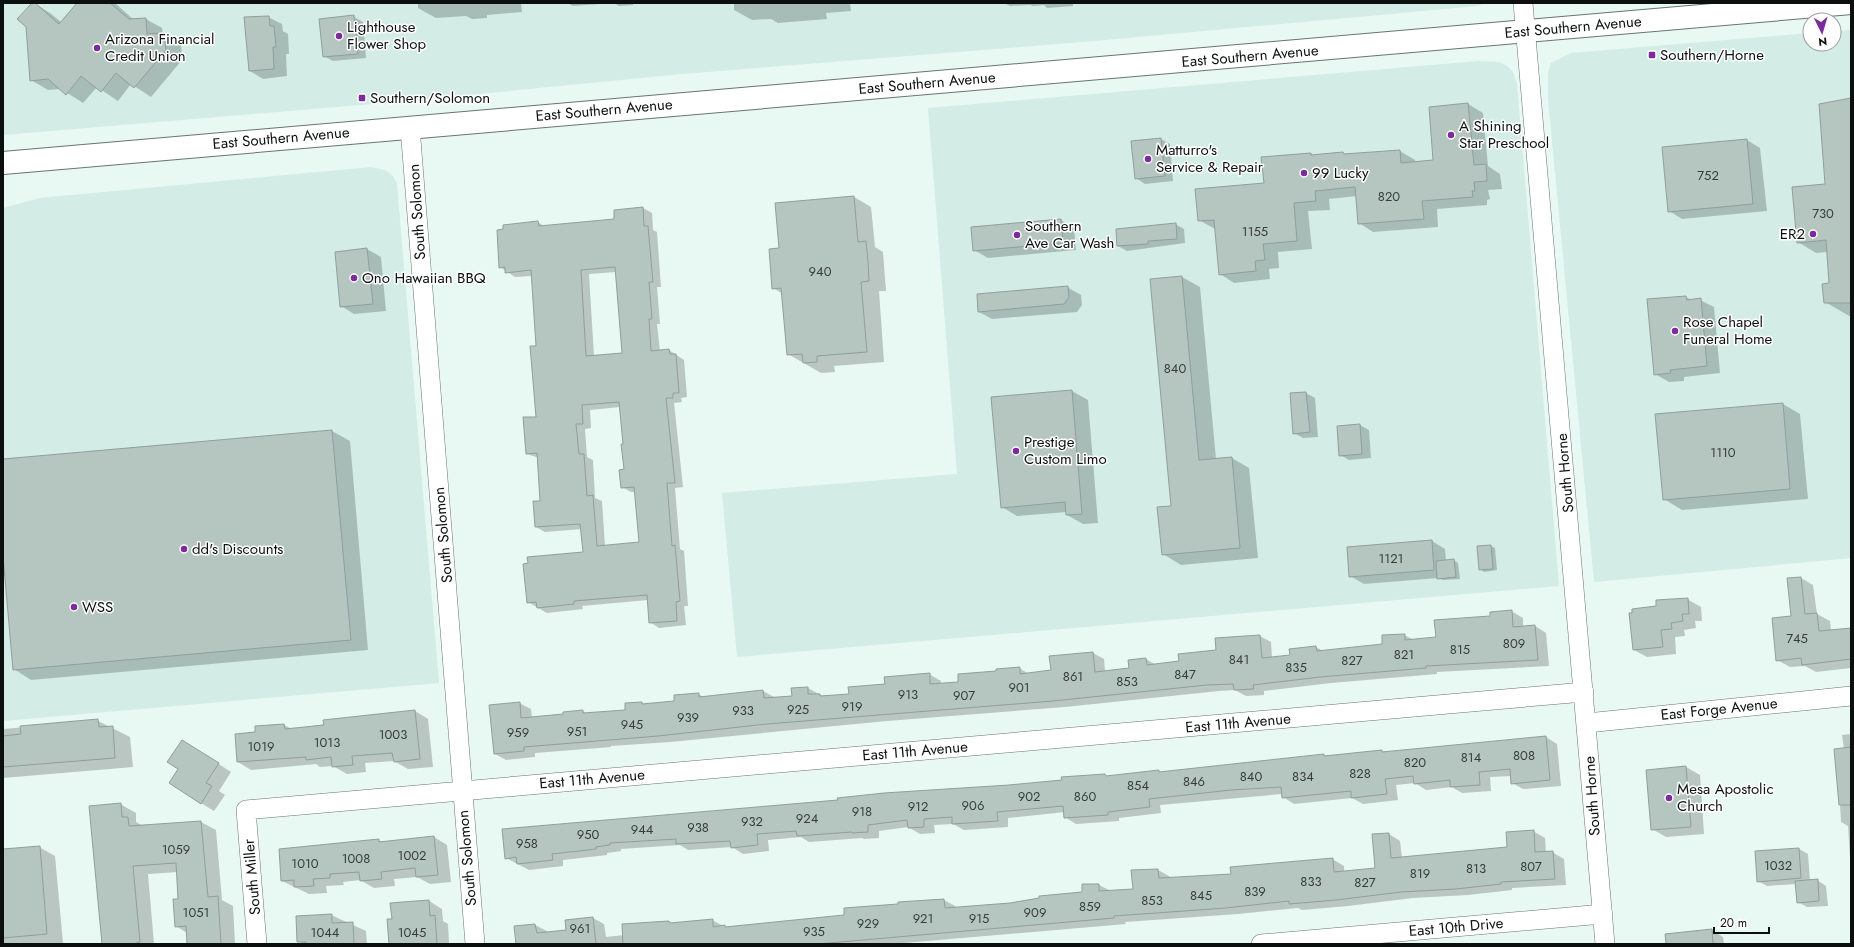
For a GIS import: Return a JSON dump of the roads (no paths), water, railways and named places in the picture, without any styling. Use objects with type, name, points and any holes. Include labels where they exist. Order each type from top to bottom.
[{"type":"main road","name":"East Southern Avenue","points":[[3,163],[1851,3]]},
{"type":"street","name":"South Horne","points":[[1523,3],[1587,723],[1605,944]]},
{"type":"street","name":"South Solomon","points":[[410,127],[475,944]]},
{"type":"street","name":"East 11th Avenue","points":[[246,810],[1584,692]]},
{"type":"street","name":"East Forge Avenue","points":[[1587,723],[1851,696]]},
{"type":"street","name":"South Miller","points":[[246,810],[257,944]]},
{"type":"street","name":"East 10th Drive","points":[[1261,944],[1602,914]]},
{"type":"place","name":"Lighthouse Flower Shop","points":[[339,36]]},
{"type":"place","name":"Arizona Financial Credit Union","points":[[97,48]]},
{"type":"place","name":"Southern/Horne","points":[[1652,55]]},
{"type":"place","name":"Southern/Solomon","points":[[362,98]]},
{"type":"place","name":"A Shining Star Preschool","points":[[1451,135]]},
{"type":"place","name":"Matturro's Service & Repair","points":[[1148,159]]},
{"type":"place","name":"99 Lucky","points":[[1304,173]]},
{"type":"place","name":"ER2","points":[[1813,234]]},
{"type":"place","name":"Southern Ave Car Wash","points":[[1017,235]]},
{"type":"place","name":"Ono Hawaiian BBQ","points":[[354,278]]},
{"type":"place","name":"Rose Chapel Funeral Home","points":[[1675,331]]},
{"type":"place","name":"Prestige Custom Limo","points":[[1016,451]]},
{"type":"place","name":"dd's Discounts","points":[[184,549]]},
{"type":"place","name":"WSS","points":[[74,607]]},
{"type":"place","name":"Mesa Apostolic Church","points":[[1669,798]]}]
